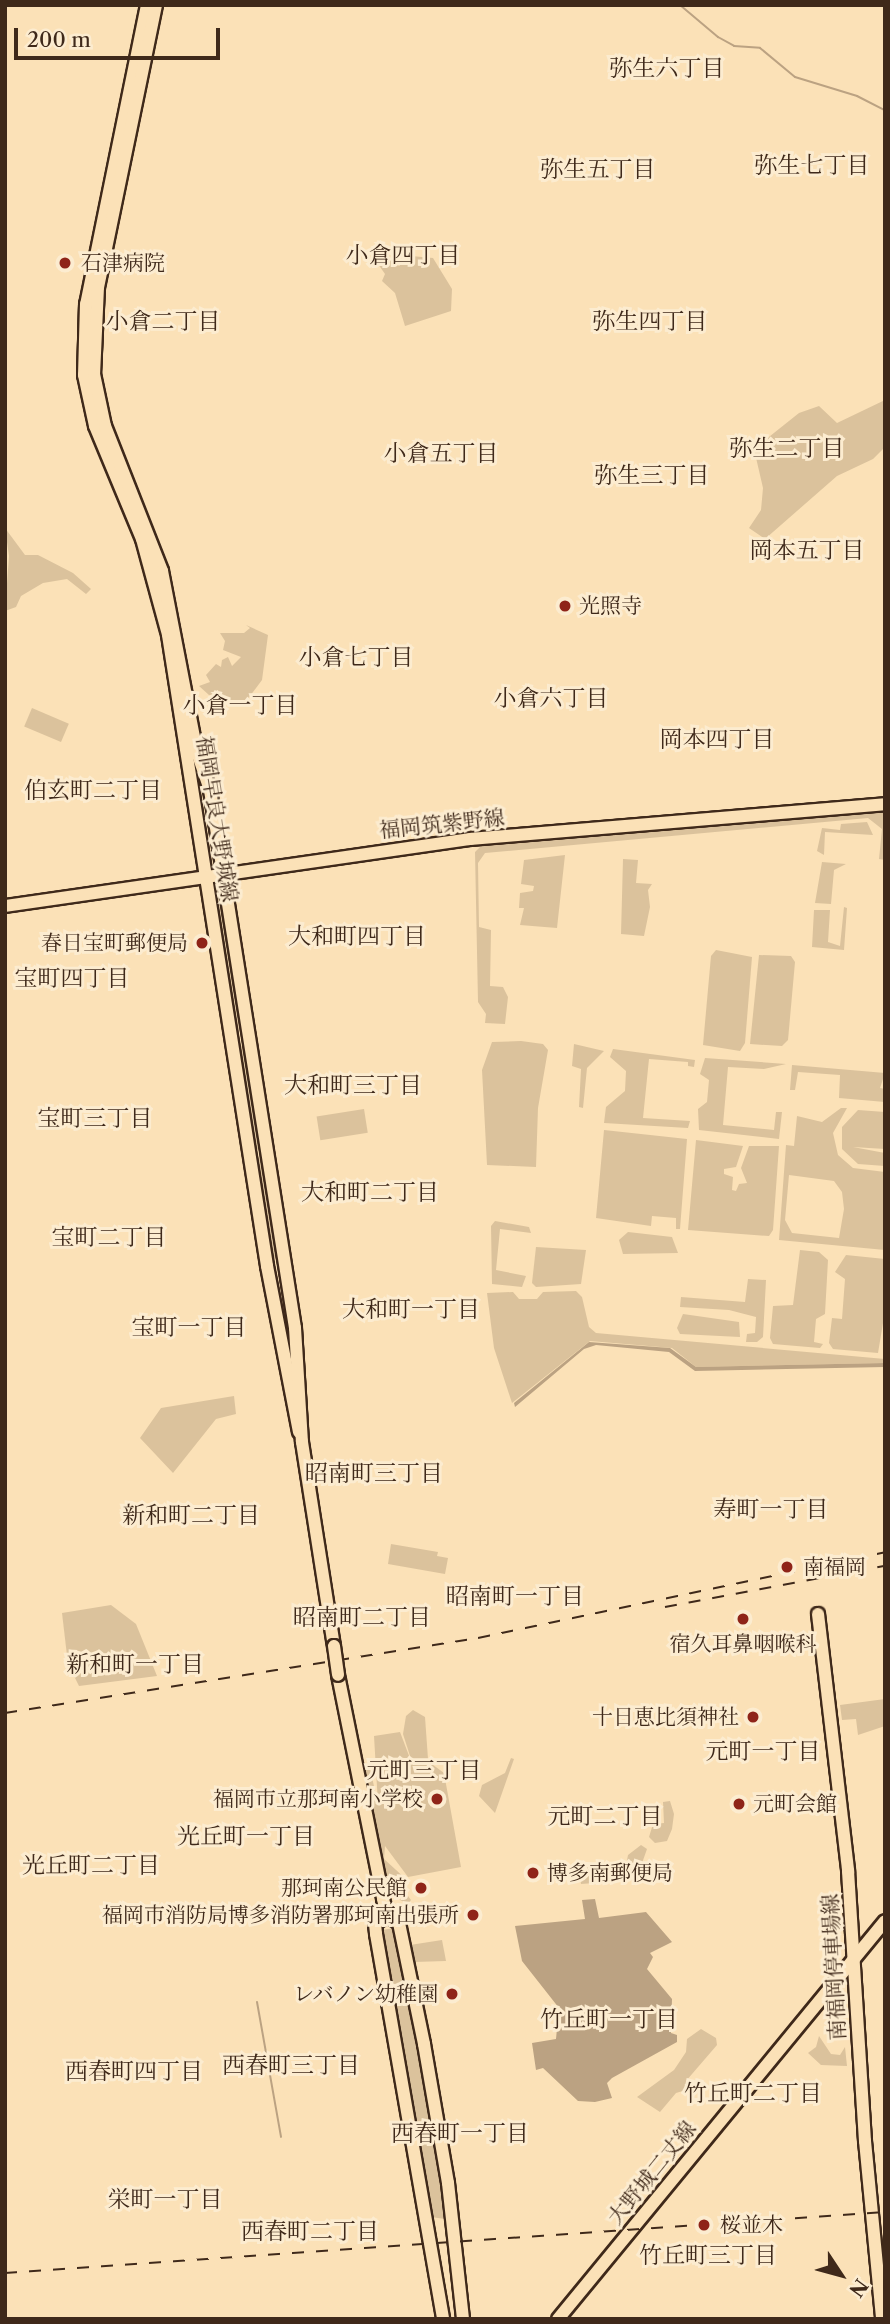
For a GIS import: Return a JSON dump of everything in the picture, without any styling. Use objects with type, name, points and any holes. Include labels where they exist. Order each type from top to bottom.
[{"type":"main road","name":"福岡早良大野城線","points":[[147,5],[94,259],[82,347],[95,426],[158,589],[292,1415],[302,1442]]},
{"type":"main road","name":"福岡早良大野城線","points":[[156,5],[98,287],[94,374],[105,426],[147,524],[172,607],[223,873],[295,1328],[302,1442],[338,1675],[387,1915],[399,1923],[424,2044],[448,2183],[463,2319]]},
{"type":"main road","name":"福岡筑紫野線","points":[[5,906],[206,874],[470,839],[885,804]]},
{"type":"main road","name":"南福岡停車場線","points":[[818,1614],[848,1871],[852,1962],[882,2319]]},
{"type":"main road","name":"福岡早良大野城線","points":[[387,1915],[375,1924],[376,1934],[443,2319]]},
{"type":"main road","name":"大野城二丈線","points":[[558,2319],[885,1922]]},
{"type":"shaded area","points":[[411,256],[433,258],[452,289],[451,311],[405,326],[395,293],[382,281],[385,274],[378,264],[390,259],[399,266]]},
{"type":"shaded area","points":[[885,400],[885,447],[873,459],[837,476],[765,539],[749,528],[761,510],[763,488],[754,449],[799,413],[819,406],[837,423]]},
{"type":"shaded area","points":[[5,528],[25,555],[38,555],[73,573],[91,589],[86,594],[67,579],[43,583],[21,596],[16,607],[5,611],[9,556]]},
{"type":"shaded area","points":[[246,625],[268,635],[262,680],[244,704],[222,703],[218,694],[209,695],[199,686],[210,682],[206,675],[216,664],[221,667],[222,660],[228,657],[232,666],[241,657],[223,650],[225,641],[220,633],[244,633],[250,628]]},
{"type":"shaded area","points":[[32,708],[69,724],[61,742],[24,726]]},
{"type":"shaded area","points":[[885,812],[885,860],[879,859],[882,829],[868,818],[485,853],[478,863],[479,927],[491,930],[490,986],[503,987],[508,997],[505,1024],[485,1023],[486,1014],[478,1002],[475,852],[481,846]]},
{"type":"shaded area","points":[[867,822],[873,835],[825,832],[824,855],[817,851],[822,828],[840,830],[841,824]]},
{"type":"shaded area","points":[[565,855],[557,928],[520,925],[524,908],[519,908],[520,893],[533,891],[534,886],[521,884],[524,860]]},
{"type":"shaded area","points":[[623,859],[638,860],[636,883],[652,884],[648,890],[650,907],[644,936],[621,934]]},
{"type":"shaded area","points":[[822,862],[846,864],[834,870],[831,904],[815,903]]},
{"type":"shaded area","points":[[219,883],[243,1031],[237,1032],[214,885]]},
{"type":"shaded area","points":[[844,907],[847,908],[844,950],[812,947],[814,910],[830,910],[828,942],[840,946]]},
{"type":"shaded area","points":[[716,950],[752,957],[745,1043],[740,1051],[703,1045],[711,956]]},
{"type":"shaded area","points":[[759,955],[791,956],[795,962],[788,1040],[782,1046],[750,1044]]},
{"type":"shaded area","points":[[521,1041],[543,1044],[548,1050],[538,1108],[536,1167],[487,1165],[482,1070],[492,1042]]},
{"type":"shaded area","points":[[574,1044],[604,1051],[587,1068],[583,1108],[579,1107],[581,1069],[572,1066]]},
{"type":"shaded area","points":[[245,1045],[261,1149],[255,1150],[239,1046]]},
{"type":"shaded area","points":[[613,1049],[695,1060],[694,1067],[688,1066],[688,1062],[649,1059],[643,1118],[690,1121],[688,1128],[604,1123],[606,1107],[625,1091],[626,1071],[610,1057]]},
{"type":"shaded area","points":[[705,1058],[786,1064],[764,1069],[728,1067],[723,1125],[774,1130],[776,1112],[782,1112],[779,1139],[699,1130],[698,1109],[707,1102],[709,1080],[700,1074]]},
{"type":"shaded area","points":[[792,1065],[885,1073],[880,1088],[885,1089],[885,1102],[839,1098],[840,1075],[798,1072],[795,1090],[790,1090]]},
{"type":"shaded area","points":[[841,1108],[847,1108],[833,1133],[838,1155],[853,1168],[885,1172],[885,1250],[779,1240],[786,1145],[794,1146],[797,1116],[822,1122]],"holes":[[[789,1175],[834,1181],[842,1192],[844,1209],[839,1238],[792,1233],[785,1220]]]},
{"type":"shaded area","points":[[364,1109],[368,1133],[320,1140],[317,1117]]},
{"type":"shaded area","points":[[858,1110],[885,1112],[885,1149],[853,1147],[885,1153],[885,1166],[858,1164],[842,1149],[842,1127]]},
{"type":"shaded area","points":[[604,1130],[687,1139],[680,1229],[676,1229],[676,1218],[652,1216],[651,1226],[596,1218]]},
{"type":"shaded area","points":[[696,1140],[743,1146],[736,1167],[724,1169],[724,1174],[733,1177],[732,1190],[736,1191],[739,1184],[747,1183],[741,1168],[749,1146],[779,1146],[773,1230],[769,1236],[688,1230]]},
{"type":"shaded area","points":[[262,1156],[278,1259],[272,1260],[256,1157]]},
{"type":"shaded area","points":[[495,1221],[529,1227],[531,1233],[500,1229],[496,1270],[526,1276],[522,1287],[492,1284],[491,1226]]},
{"type":"shaded area","points":[[628,1232],[672,1237],[678,1253],[623,1254],[619,1240]]},
{"type":"shaded area","points":[[536,1247],[586,1250],[581,1284],[536,1287],[532,1283]]},
{"type":"shaded area","points":[[800,1250],[819,1252],[828,1260],[825,1314],[816,1319],[814,1342],[823,1344],[820,1348],[773,1344],[770,1338],[773,1306],[793,1305]]},
{"type":"shaded area","points":[[846,1255],[885,1259],[885,1311],[878,1353],[833,1349],[829,1343],[832,1318],[842,1319],[845,1279],[835,1272]]},
{"type":"shaded area","points":[[748,1279],[766,1280],[763,1337],[757,1342],[746,1342],[747,1334],[755,1333],[756,1317],[729,1310],[680,1307],[681,1297],[745,1302]]},
{"type":"shaded area","points":[[576,1291],[582,1297],[589,1327],[596,1333],[885,1359],[885,1363],[696,1367],[672,1348],[590,1341],[512,1403],[494,1348],[487,1293],[513,1292],[519,1299],[537,1299],[543,1292]]},
{"type":"shaded area","points":[[683,1314],[739,1322],[740,1337],[680,1334],[677,1328]]},
{"type":"shaded area","points":[[589,1342],[670,1348],[696,1367],[885,1363],[885,1367],[695,1371],[669,1352],[596,1345],[584,1349],[515,1407],[514,1403]]},
{"type":"shaded area","points":[[234,1396],[236,1414],[216,1419],[173,1473],[140,1438],[161,1408]]},
{"type":"shaded area","points":[[391,1544],[438,1552],[437,1556],[448,1558],[445,1574],[388,1564]]},
{"type":"shaded area","points":[[111,1605],[136,1624],[157,1676],[79,1686],[68,1664],[62,1613]]},
{"type":"shaded area","points":[[885,1699],[885,1726],[858,1735],[856,1719],[842,1720],[840,1705]]},
{"type":"shaded area","points":[[413,1710],[425,1717],[428,1759],[411,1759],[403,1734],[406,1716]]},
{"type":"shaded area","points":[[400,1732],[411,1761],[425,1759],[444,1773],[461,1867],[408,1877],[385,1846],[384,1859],[407,1880],[405,1892],[411,1900],[408,1904],[400,1900],[394,1881],[385,1880],[368,1789],[364,1786],[365,1764],[369,1764],[378,1804],[374,1736]]},
{"type":"shaded area","points":[[511,1758],[514,1759],[495,1813],[479,1796],[482,1785],[505,1773]]},
{"type":"shaded area","points":[[670,1801],[674,1814],[672,1829],[667,1841],[655,1843],[649,1837],[653,1824],[664,1823],[663,1802]]},
{"type":"shaded area","points":[[641,1845],[647,1849],[641,1866],[646,1879],[581,1884],[579,1868],[586,1866],[610,1877],[625,1871],[628,1855]]},
{"type":"shaded area","points":[[595,1899],[599,1918],[646,1912],[672,1942],[650,1953],[653,1957],[647,1969],[672,1999],[671,2033],[677,2035],[677,2042],[612,2078],[607,2083],[612,2098],[595,2102],[578,2101],[543,2068],[536,2070],[532,2043],[556,2039],[559,2008],[522,1961],[515,1926],[585,1919],[582,1900]]},
{"type":"shaded area","points":[[395,1928],[449,2215],[445,2219],[431,2217],[382,1937],[382,1930]]},
{"type":"shaded area","points":[[442,1940],[446,1961],[414,1962],[410,1945]]},
{"type":"shaded area","points":[[701,2029],[716,2038],[717,2045],[686,2081],[686,2090],[676,2093],[660,2112],[637,2097],[674,2070],[686,2052],[687,2039]]},
{"type":"shaded area","points":[[819,2036],[831,2054],[840,2055],[845,2047],[847,2066],[821,2065],[808,2053],[816,2047]]},
{"type":"waterway","points":[[680,5],[718,37],[734,46],[760,48],[795,77],[857,96],[885,110]]},
{"type":"waterway","points":[[257,2002],[281,2137]]},
{"type":"railway","points":[[5,1713],[478,1638],[885,1552]]},
{"type":"railway","points":[[665,1607],[885,1566]]},
{"type":"railway","points":[[5,2273],[885,2212]]},
{"type":"place","name":"石津病院","points":[[65,263]]},
{"type":"place","name":"光照寺","points":[[565,606]]},
{"type":"place","name":"春日宝町郵便局","points":[[202,943]]},
{"type":"place","name":"南福岡","points":[[787,1567]]},
{"type":"place","name":"宿久耳鼻咽喉科","points":[[743,1619]]},
{"type":"place","name":"十日恵比須神社","points":[[753,1717]]},
{"type":"place","name":"福岡市立那珂南小学校","points":[[437,1799]]},
{"type":"place","name":"元町会館","points":[[739,1804]]},
{"type":"place","name":"博多南郵便局","points":[[533,1873]]},
{"type":"place","name":"那珂南公民館","points":[[421,1888]]},
{"type":"place","name":"福岡市消防局博多消防署那珂南出張所","points":[[473,1915]]},
{"type":"place","name":"レバノン幼稚園","points":[[452,1994]]},
{"type":"place","name":"桜並木","points":[[704,2225]]},
{"type":"district","name":"弥生六丁目","points":[[667,68]]},
{"type":"district","name":"弥生七丁目","points":[[812,165]]},
{"type":"district","name":"弥生五丁目","points":[[598,169]]},
{"type":"district","name":"小倉四丁目","points":[[403,255]]},
{"type":"district","name":"小倉二丁目","points":[[163,321]]},
{"type":"district","name":"弥生四丁目","points":[[650,321]]},
{"type":"district","name":"弥生二丁目","points":[[787,448]]},
{"type":"district","name":"小倉五丁目","points":[[441,453]]},
{"type":"district","name":"弥生三丁目","points":[[652,475]]},
{"type":"district","name":"岡本五丁目","points":[[807,550]]},
{"type":"district","name":"小倉七丁目","points":[[356,657]]},
{"type":"district","name":"小倉六丁目","points":[[551,698]]},
{"type":"district","name":"小倉一丁目","points":[[240,705]]},
{"type":"district","name":"岡本四丁目","points":[[717,739]]},
{"type":"district","name":"伯玄町二丁目","points":[[93,790]]},
{"type":"district","name":"大和町四丁目","points":[[357,936]]},
{"type":"district","name":"宝町四丁目","points":[[72,978]]},
{"type":"district","name":"大和町三丁目","points":[[353,1085]]},
{"type":"district","name":"宝町三丁目","points":[[95,1118]]},
{"type":"district","name":"大和町二丁目","points":[[370,1192]]},
{"type":"district","name":"宝町二丁目","points":[[109,1237]]},
{"type":"district","name":"大和町一丁目","points":[[411,1309]]},
{"type":"district","name":"宝町一丁目","points":[[189,1327]]},
{"type":"district","name":"昭南町三丁目","points":[[374,1473]]},
{"type":"district","name":"寿町一丁目","points":[[771,1509]]},
{"type":"district","name":"新和町二丁目","points":[[191,1515]]},
{"type":"district","name":"昭南町一丁目","points":[[515,1596]]},
{"type":"district","name":"昭南町二丁目","points":[[362,1617]]},
{"type":"district","name":"新和町一丁目","points":[[135,1664]]},
{"type":"district","name":"元町一丁目","points":[[763,1751]]},
{"type":"district","name":"元町三丁目","points":[[424,1770]]},
{"type":"district","name":"元町二丁目","points":[[605,1816]]},
{"type":"district","name":"光丘町一丁目","points":[[246,1836]]},
{"type":"district","name":"光丘町二丁目","points":[[91,1865]]},
{"type":"district","name":"竹丘町一丁目","points":[[609,2019]]},
{"type":"district","name":"西春町三丁目","points":[[291,2065]]},
{"type":"district","name":"西春町四丁目","points":[[134,2071]]},
{"type":"district","name":"竹丘町二丁目","points":[[753,2093]]},
{"type":"district","name":"西春町一丁目","points":[[460,2133]]},
{"type":"district","name":"栄町一丁目","points":[[165,2199]]},
{"type":"district","name":"西春町二丁目","points":[[310,2231]]},
{"type":"district","name":"竹丘町三丁目","points":[[708,2255]]}]
